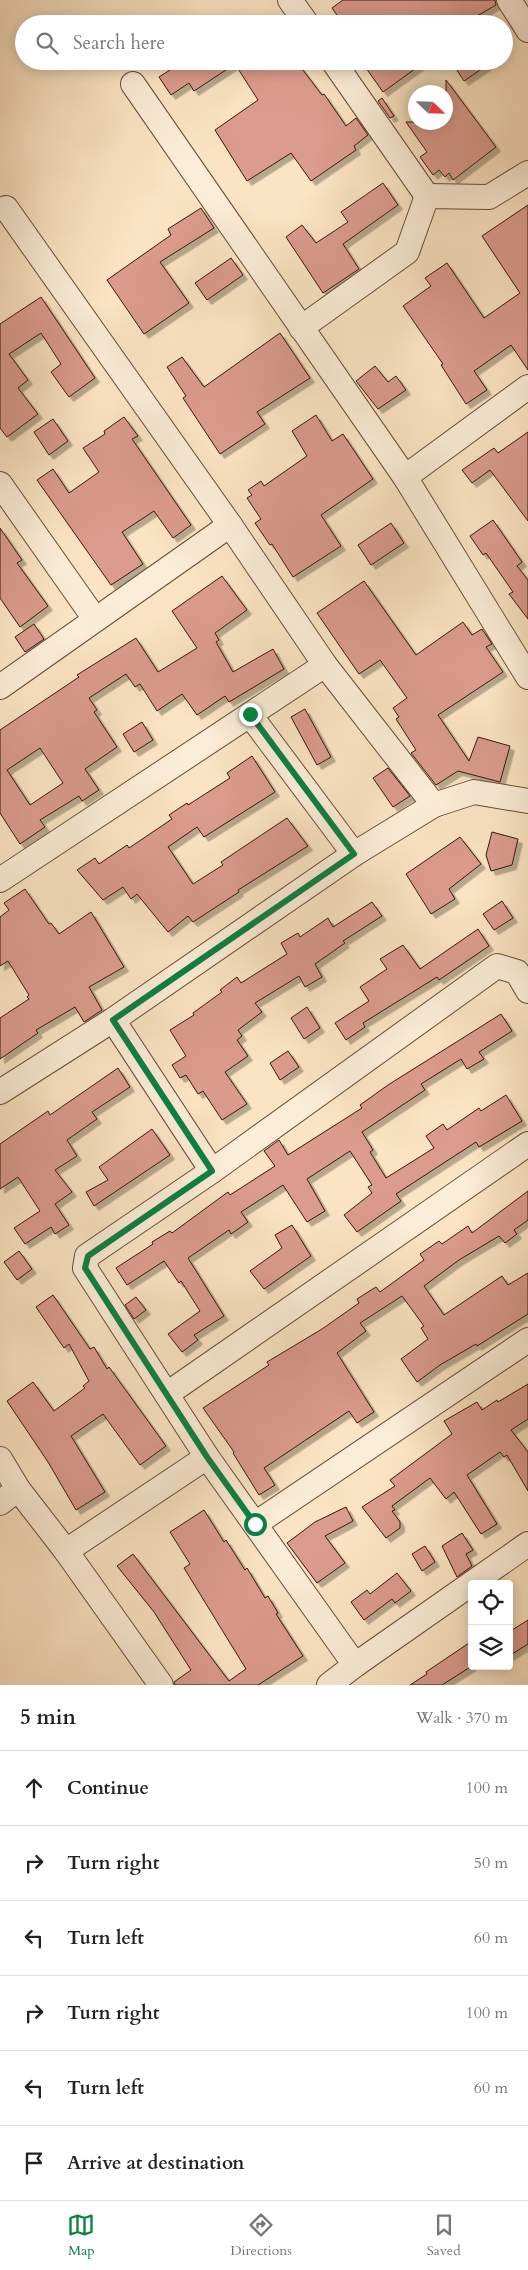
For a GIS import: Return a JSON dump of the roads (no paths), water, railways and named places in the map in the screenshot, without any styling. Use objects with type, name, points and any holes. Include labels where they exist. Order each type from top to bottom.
[{"type":"street","points":[[290,0],[301,15]]},
{"type":"street","points":[[509,0],[528,30]]},
{"type":"street","points":[[339,70],[427,196]]},
{"type":"street","points":[[133,84],[405,477],[528,676]]},
{"type":"street","points":[[427,196],[489,196],[528,173]]},
{"type":"street","points":[[301,328],[407,252],[427,196]]},
{"type":"street","points":[[6,208],[230,525],[325,665],[434,805]]},
{"type":"street","points":[[405,477],[528,387]]},
{"type":"street","points":[[0,484],[95,619]]},
{"type":"street","points":[[0,687],[230,525]]},
{"type":"street","points":[[3,872],[325,665]]},
{"type":"street","points":[[250,714],[354,854]]},
{"type":"street","points":[[0,1092],[113,1020],[354,854],[434,805],[474,792],[528,801]]},
{"type":"street","points":[[354,1665],[207,1457],[85,1268],[88,1256],[212,1171],[497,966],[517,972],[528,991]]},
{"type":"street","points":[[113,1020],[212,1171]]},
{"type":"street","points":[[167,1394],[528,1144]]},
{"type":"street","points":[[255,1524],[528,1340]]},
{"type":"street","points":[[66,1550],[207,1457]]},
{"type":"street","points":[[0,1459],[9,1496],[66,1550],[161,1685]]},
{"type":"street","points":[[328,1685],[528,1544]]}]
